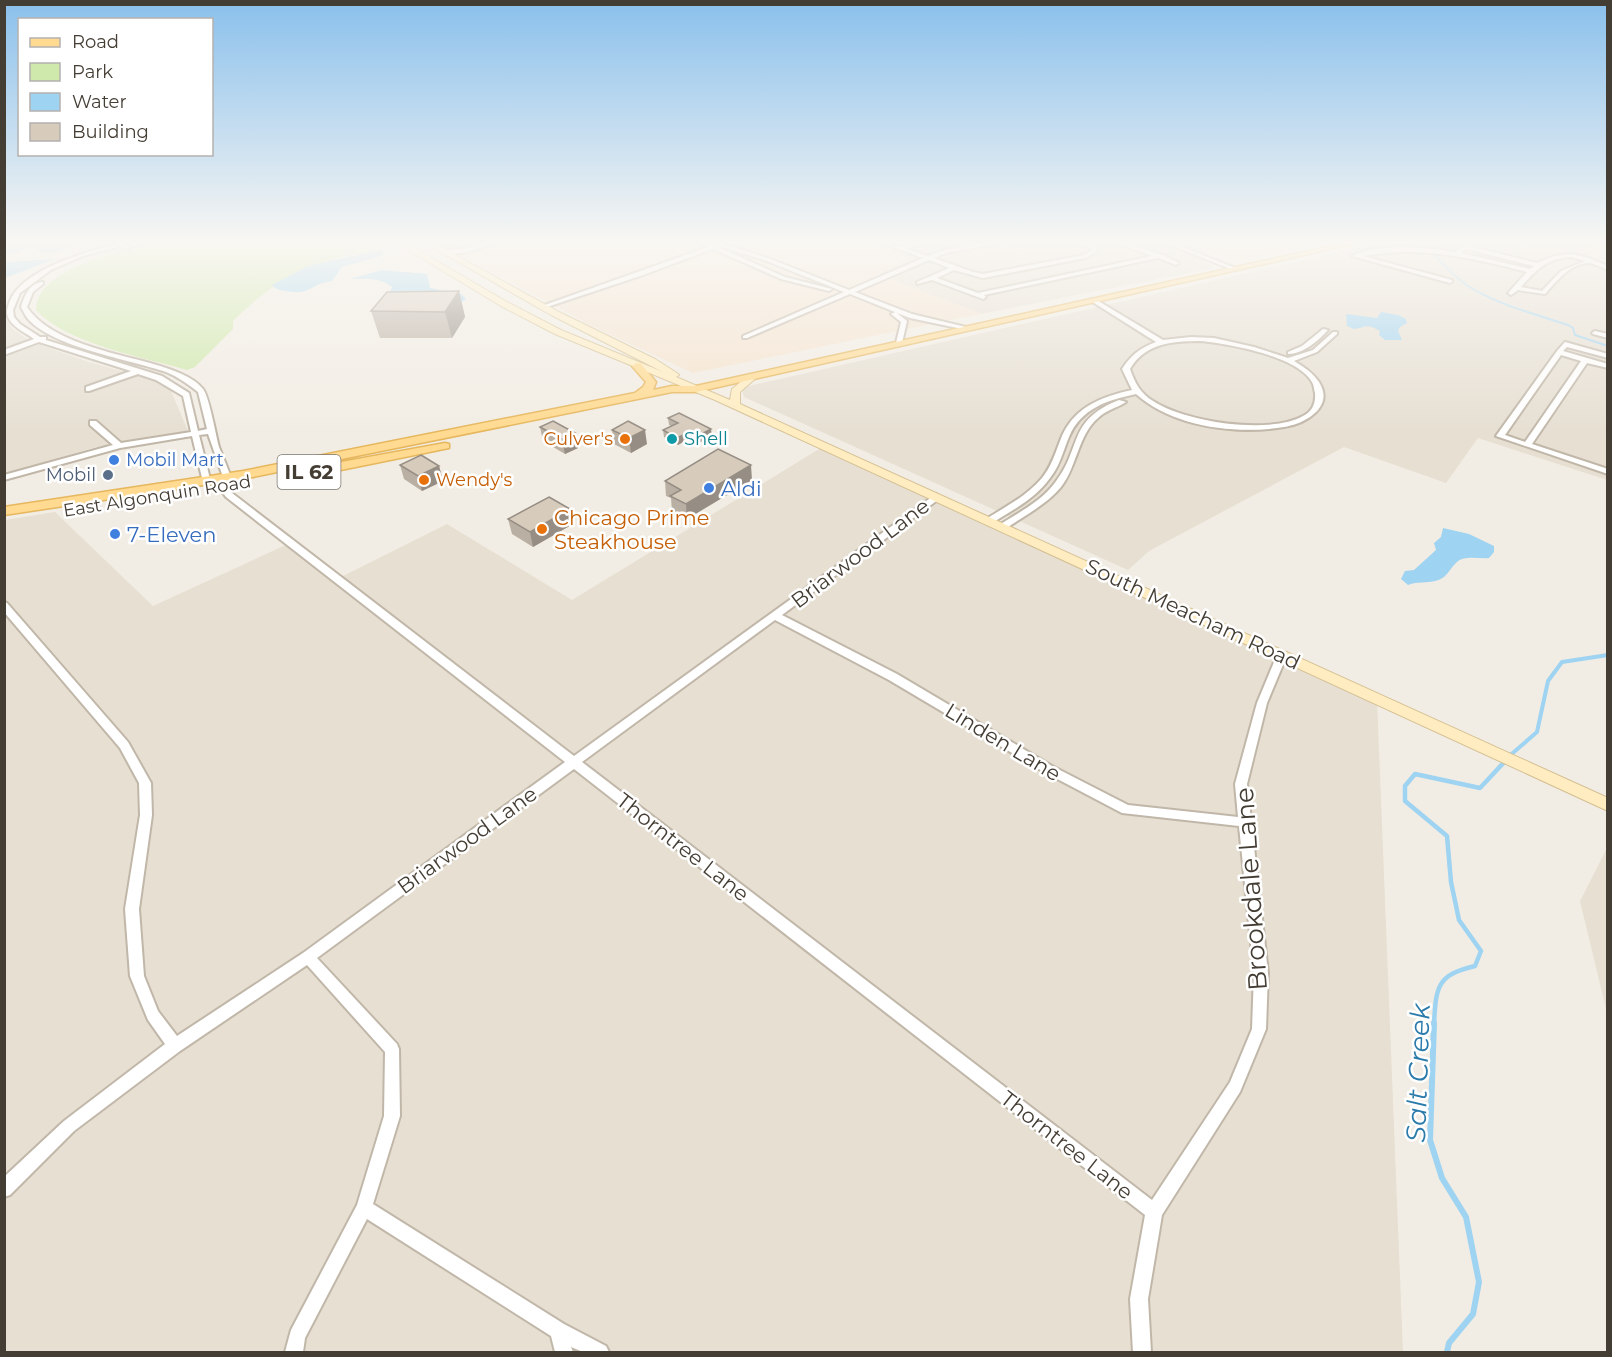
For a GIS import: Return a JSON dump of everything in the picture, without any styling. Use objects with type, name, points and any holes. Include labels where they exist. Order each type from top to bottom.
[{"type":"main road","points":[[507,305],[637,366],[696,389]]},
{"type":"main road","points":[[539,305],[652,360],[696,389]]},
{"type":"main road","name":"East Algonquin Road","points":[[4,511],[206,480],[225,482],[672,389],[696,389],[1069,305]]},
{"type":"main road","points":[[635,397],[648,389],[651,382],[637,366]]},
{"type":"main road","points":[[735,406],[733,394],[736,388],[753,376]]},
{"type":"main road","name":"East Algonquin Road","points":[[4,520],[225,482],[395,457],[681,397],[696,389]]},
{"type":"main road","name":"South Meacham Road","points":[[696,389],[990,521],[1608,805]]},
{"type":"street","points":[[12,305],[11,317],[18,325],[40,340],[159,378],[186,395],[206,480]]},
{"type":"street","points":[[25,305],[25,314],[54,335],[185,379],[201,390],[225,482]]},
{"type":"street","points":[[545,309],[557,305]]},
{"type":"street","points":[[745,337],[821,305]]},
{"type":"street","points":[[874,305],[899,316],[904,321],[899,343]]},
{"type":"street","points":[[880,305],[910,316],[967,328]]},
{"type":"street","points":[[1107,305],[1162,343]]},
{"type":"street","points":[[1109,305],[1171,340]]},
{"type":"street","points":[[1279,356],[1304,347],[1325,330]]},
{"type":"street","points":[[1288,361],[1314,351],[1335,333]]},
{"type":"street","points":[[1595,333],[1608,336]]},
{"type":"street","points":[[4,353],[54,335]]},
{"type":"street","points":[[1171,340],[1218,340],[1249,346],[1279,356],[1306,372],[1320,390],[1317,406],[1294,423],[1264,428],[1222,427],[1188,418],[1138,394],[1126,376],[1129,363],[1140,351],[1171,340]]},
{"type":"street","points":[[1608,356],[1565,344],[1500,436],[1608,472]]},
{"type":"street","points":[[1559,352],[1608,366]]},
{"type":"street","points":[[1527,445],[1585,360]]},
{"type":"street","points":[[89,389],[150,366]]},
{"type":"street","points":[[990,521],[1038,488],[1050,472],[1071,425],[1083,411],[1098,402],[1138,394]]},
{"type":"street","points":[[1002,527],[1048,495],[1059,483],[1070,464],[1083,429],[1090,421],[1112,405],[1138,394]]},
{"type":"street","points":[[93,423],[119,446]]},
{"type":"street","points":[[4,478],[119,446],[211,431]]},
{"type":"street","name":"Thorntree Lane","points":[[225,482],[229,495],[1154,1212]]},
{"type":"street","name":"Briarwood Lane","points":[[4,1189],[69,1126],[175,1046],[308,957],[936,497]]},
{"type":"street","points":[[4,605],[10,621],[124,745],[145,783],[146,815],[132,909],[137,976],[153,1015],[175,1046]]},
{"type":"street","name":"Linden Lane","points":[[776,616],[893,677],[1048,769],[1125,810],[1244,822]]},
{"type":"street","name":"Brookdale Lane","points":[[1142,1353],[1139,1299],[1154,1212],[1235,1087],[1259,1029],[1261,973],[1241,784],[1262,703],[1282,655]]},
{"type":"street","points":[[294,1353],[297,1336],[364,1208],[392,1116],[392,1049],[308,957]]},
{"type":"street","points":[[364,1208],[558,1330],[600,1353]]},
{"type":"street","points":[[558,1330],[564,1353]]},
{"type":"shaded area","points":[[554,305],[959,305],[981,314],[693,373],[592,326]]},
{"type":"shaded area","points":[[959,305],[1025,305],[981,314]]},
{"type":"shaded area","points":[[1105,305],[1607,305],[1607,480],[1478,438],[1446,483],[1344,447],[1149,551],[1128,570],[744,397],[742,390],[749,386]]},
{"type":"shaded area","points":[[4,316],[12,328],[27,339],[43,346],[89,362],[154,380],[171,391],[188,431],[92,448],[5,474]]},
{"type":"shaded area","points":[[824,446],[1377,699],[1403,1352],[5,1352],[5,520],[55,512],[153,606],[290,543],[337,579],[447,524],[572,600]]},
{"type":"shaded area","points":[[1607,848],[1607,1013],[1580,901]]},
{"type":"green space","points":[[37,305],[250,305],[233,321],[233,329],[195,367],[187,370],[86,340],[66,332],[36,310]]},
{"type":"water","points":[[1381,312],[1406,319],[1407,323],[1398,331],[1402,340],[1385,340],[1379,335],[1380,331],[1372,327],[1354,329],[1347,326],[1346,314],[1377,318]]},
{"type":"water","points":[[1443,528],[1469,534],[1494,546],[1494,552],[1489,558],[1460,560],[1440,579],[1408,585],[1401,579],[1405,571],[1414,570],[1436,550],[1434,543],[1441,537]]},
{"type":"building","points":[[376,305],[449,305],[445,312],[371,311]]},
{"type":"building","points":[[679,413],[711,429],[694,438],[683,435],[677,438],[663,430],[678,423],[668,418]]},
{"type":"building","points":[[553,421],[575,433],[562,439],[540,427]]},
{"type":"building","points":[[628,421],[645,430],[629,438],[612,430]]},
{"type":"building","points":[[718,449],[751,465],[686,504],[670,496],[681,490],[665,481]]},
{"type":"building","points":[[421,455],[439,466],[418,476],[400,465]]},
{"type":"building","points":[[549,497],[570,509],[530,532],[508,519]]},
{"type":"waterway","points":[[1510,305],[1568,325],[1573,328],[1575,335],[1608,346]]},
{"type":"waterway","name":"Salt Creek","points":[[1507,758],[1537,732],[1548,681],[1562,662],[1608,655]]},
{"type":"waterway","name":"Salt Creek","points":[[1434,1024],[1436,1000],[1441,984],[1453,974],[1475,966],[1481,951],[1459,920],[1451,882],[1447,836],[1405,801],[1405,786],[1415,774],[1480,788],[1509,757]]},
{"type":"waterway","name":"Salt Creek","points":[[1434,1023],[1430,1140],[1442,1178],[1466,1217],[1479,1282],[1473,1314],[1449,1343],[1447,1352]]},
{"type":"place","name":"Culver's","points":[[625,439]]},
{"type":"place","name":"Shell","points":[[672,439]]},
{"type":"place","name":"Mobil Mart","points":[[114,460]]},
{"type":"place","name":"Mobil","points":[[108,475]]},
{"type":"place","name":"Wendy's","points":[[424,480]]},
{"type":"place","name":"Aldi","points":[[709,488]]},
{"type":"place","name":"Chicago Prime Steakhouse","points":[[542,529]]},
{"type":"place","name":"7-Eleven","points":[[115,534]]}]
